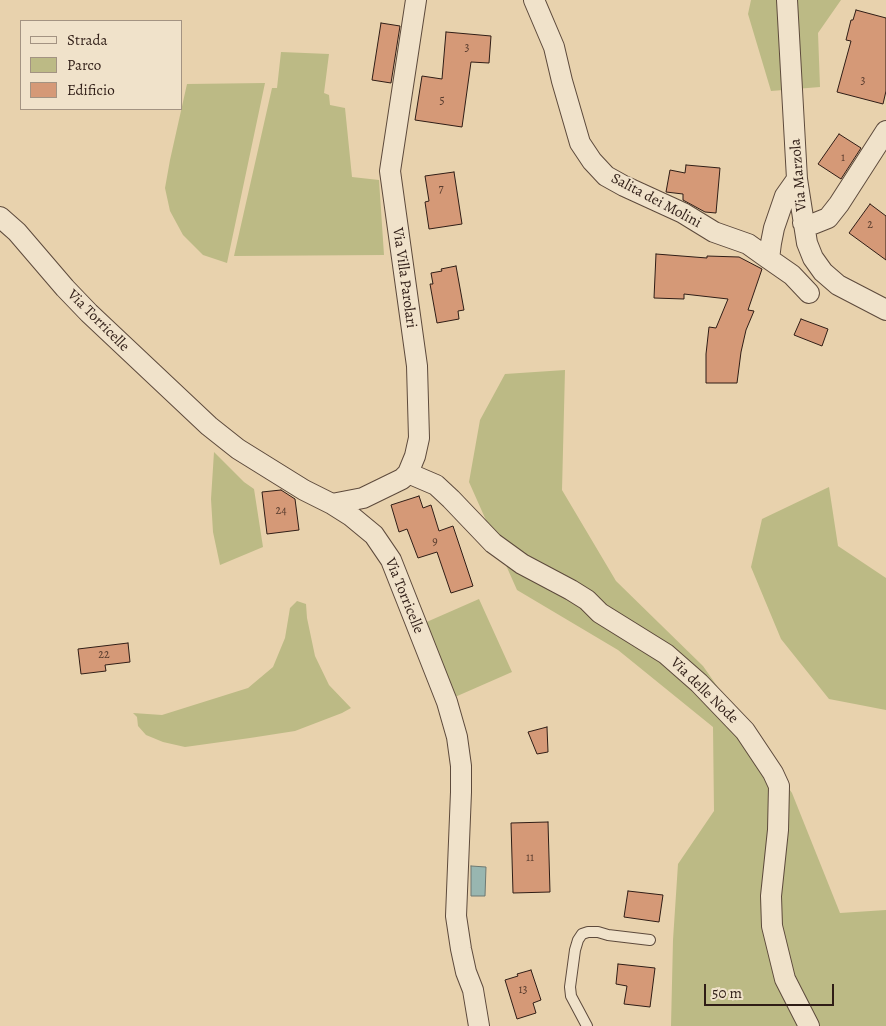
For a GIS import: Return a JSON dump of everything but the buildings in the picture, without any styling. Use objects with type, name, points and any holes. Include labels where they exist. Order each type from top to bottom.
[{"type":"street","name":"Via Villa Parolari","points":[[408,473],[415,456],[419,438],[417,366],[390,171],[416,0]]},
{"type":"street","name":"Salita dei Molini","points":[[534,0],[554,47],[580,143],[592,162],[606,176],[624,186],[683,213],[714,232],[748,244],[792,275],[809,293]]},
{"type":"street","name":"Via Marzola","points":[[787,0],[797,179],[807,243],[813,258],[823,272],[838,285],[886,310]]},
{"type":"street","points":[[803,223],[813,224],[828,218],[840,204],[886,131]]},
{"type":"street","points":[[769,259],[770,243],[785,196],[797,179]]},
{"type":"street","name":"Via Torricelle","points":[[0,217],[17,232],[89,313],[210,426],[238,449],[304,490],[352,516],[374,535],[391,560],[454,722],[459,751],[461,786],[456,916],[461,949],[466,972],[473,990],[479,1026]]},
{"type":"street","points":[[332,504],[363,498],[402,479],[408,473]]},
{"type":"street","name":"Via delle Node","points":[[408,473],[436,486],[493,543],[522,564],[587,600],[600,614],[666,654],[699,683],[745,731],[773,773],[779,786],[778,830],[771,896],[772,926],[785,979],[809,1026]]},
{"type":"lane","points":[[586,1026],[571,996],[570,987],[575,950],[582,934],[598,932],[650,940]]},
{"type":"green space","points":[[751,0],[841,0],[818,33],[820,87],[771,91],[748,14]]},
{"type":"green space","points":[[281,52],[329,54],[324,93],[329,95],[330,105],[345,108],[352,177],[379,180],[384,255],[234,256],[272,88],[277,88]]},
{"type":"green space","points":[[265,83],[227,263],[203,255],[183,235],[170,211],[165,188],[187,84]]},
{"type":"green space","points":[[565,370],[562,490],[616,581],[703,666],[792,793],[840,913],[886,910],[886,1026],[671,1026],[673,940],[678,864],[714,811],[713,727],[618,650],[517,590],[469,482],[480,420],[505,374]]},
{"type":"green space","points":[[214,452],[244,482],[254,489],[263,547],[220,565],[213,532],[211,499]]},
{"type":"green space","points":[[829,487],[838,546],[886,578],[886,710],[829,699],[781,639],[751,567],[762,519]]},
{"type":"green space","points":[[479,599],[512,672],[455,697],[422,624]]},
{"type":"green space","points":[[297,601],[306,604],[315,656],[329,685],[351,708],[295,731],[185,747],[163,742],[146,735],[138,726],[137,717],[133,713],[162,715],[248,688],[273,667],[285,638],[290,608]]},
{"type":"water","points":[[471,866],[486,867],[485,896],[471,896]]}]
